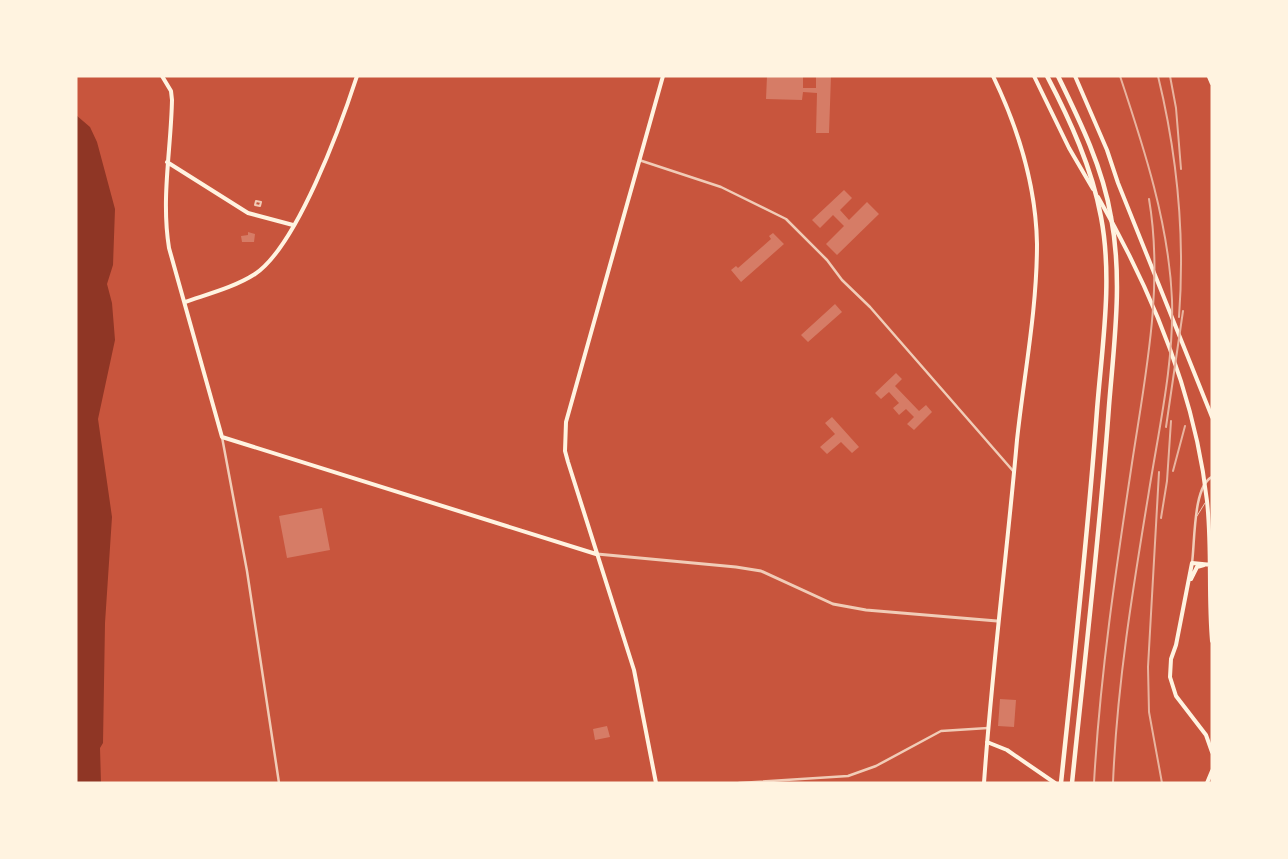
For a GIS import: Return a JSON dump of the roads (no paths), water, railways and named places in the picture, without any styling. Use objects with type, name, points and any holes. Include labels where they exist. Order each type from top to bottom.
[{"type":"main road","points":[[162,76],[171,91],[172,100],[165,224],[169,248],[222,437],[596,554]]},
{"type":"main road","points":[[184,302],[220,290],[255,274],[276,255],[312,192],[340,127],[357,76]]},
{"type":"main road","points":[[656,783],[634,670],[565,451],[566,422],[663,76]]},
{"type":"main road","points":[[984,783],[997,621],[1032,312],[1037,242],[1032,194],[1021,146],[993,76]]},
{"type":"main road","points":[[1034,76],[1069,148],[1126,246],[1177,366],[1186,393],[1203,471],[1207,504],[1212,641]]},
{"type":"main road","points":[[1047,76],[1088,167],[1102,217],[1106,253],[1107,291],[1093,463],[1061,783]]},
{"type":"main road","points":[[1058,76],[1097,163],[1111,216],[1117,261],[1118,291],[1105,466],[1072,783]]},
{"type":"main road","points":[[1075,76],[1107,150],[1118,183],[1212,417]]},
{"type":"main road","points":[[1209,76],[1212,83]]},
{"type":"main road","points":[[167,162],[248,214],[293,225]]},
{"type":"main road","points":[[1211,565],[1192,562],[1188,591],[1171,659],[1170,677],[1180,703],[1206,734],[1212,752]]},
{"type":"main road","points":[[1188,591],[1197,568],[1211,565]]},
{"type":"main road","points":[[987,742],[1007,750],[1055,783]]},
{"type":"main road","points":[[1207,783],[1212,771]]},
{"type":"street","points":[[639,160],[721,186],[786,220],[827,260],[842,280],[870,307],[1014,473]]},
{"type":"street","points":[[222,437],[247,571],[279,783]]},
{"type":"street","points":[[1192,562],[1200,491],[1205,481],[1212,477]]},
{"type":"street","points":[[596,554],[761,571],[833,604],[866,610],[997,621]]},
{"type":"street","points":[[740,783],[848,776],[876,766],[941,731],[988,728]]},
{"type":"lane","points":[[1197,517],[1204,504],[1212,501]]},
{"type":"railway","points":[[1113,783],[1118,709],[1126,636],[1165,396],[1172,324],[1170,272],[1161,215],[1146,158],[1120,76]]},
{"type":"railway","points":[[1158,76],[1165,105],[1178,196],[1181,257],[1179,317]]},
{"type":"railway","points":[[1170,76],[1176,108],[1181,169]]},
{"type":"railway","points":[[1094,783],[1100,702],[1109,622],[1151,332],[1154,299],[1154,265],[1149,199]]},
{"type":"railway","points":[[1166,427],[1183,311]]},
{"type":"railway","points":[[1161,518],[1167,481],[1171,421]]},
{"type":"railway","points":[[1173,471],[1185,426]]},
{"type":"railway","points":[[1159,472],[1148,667],[1149,712],[1162,783]]}]
